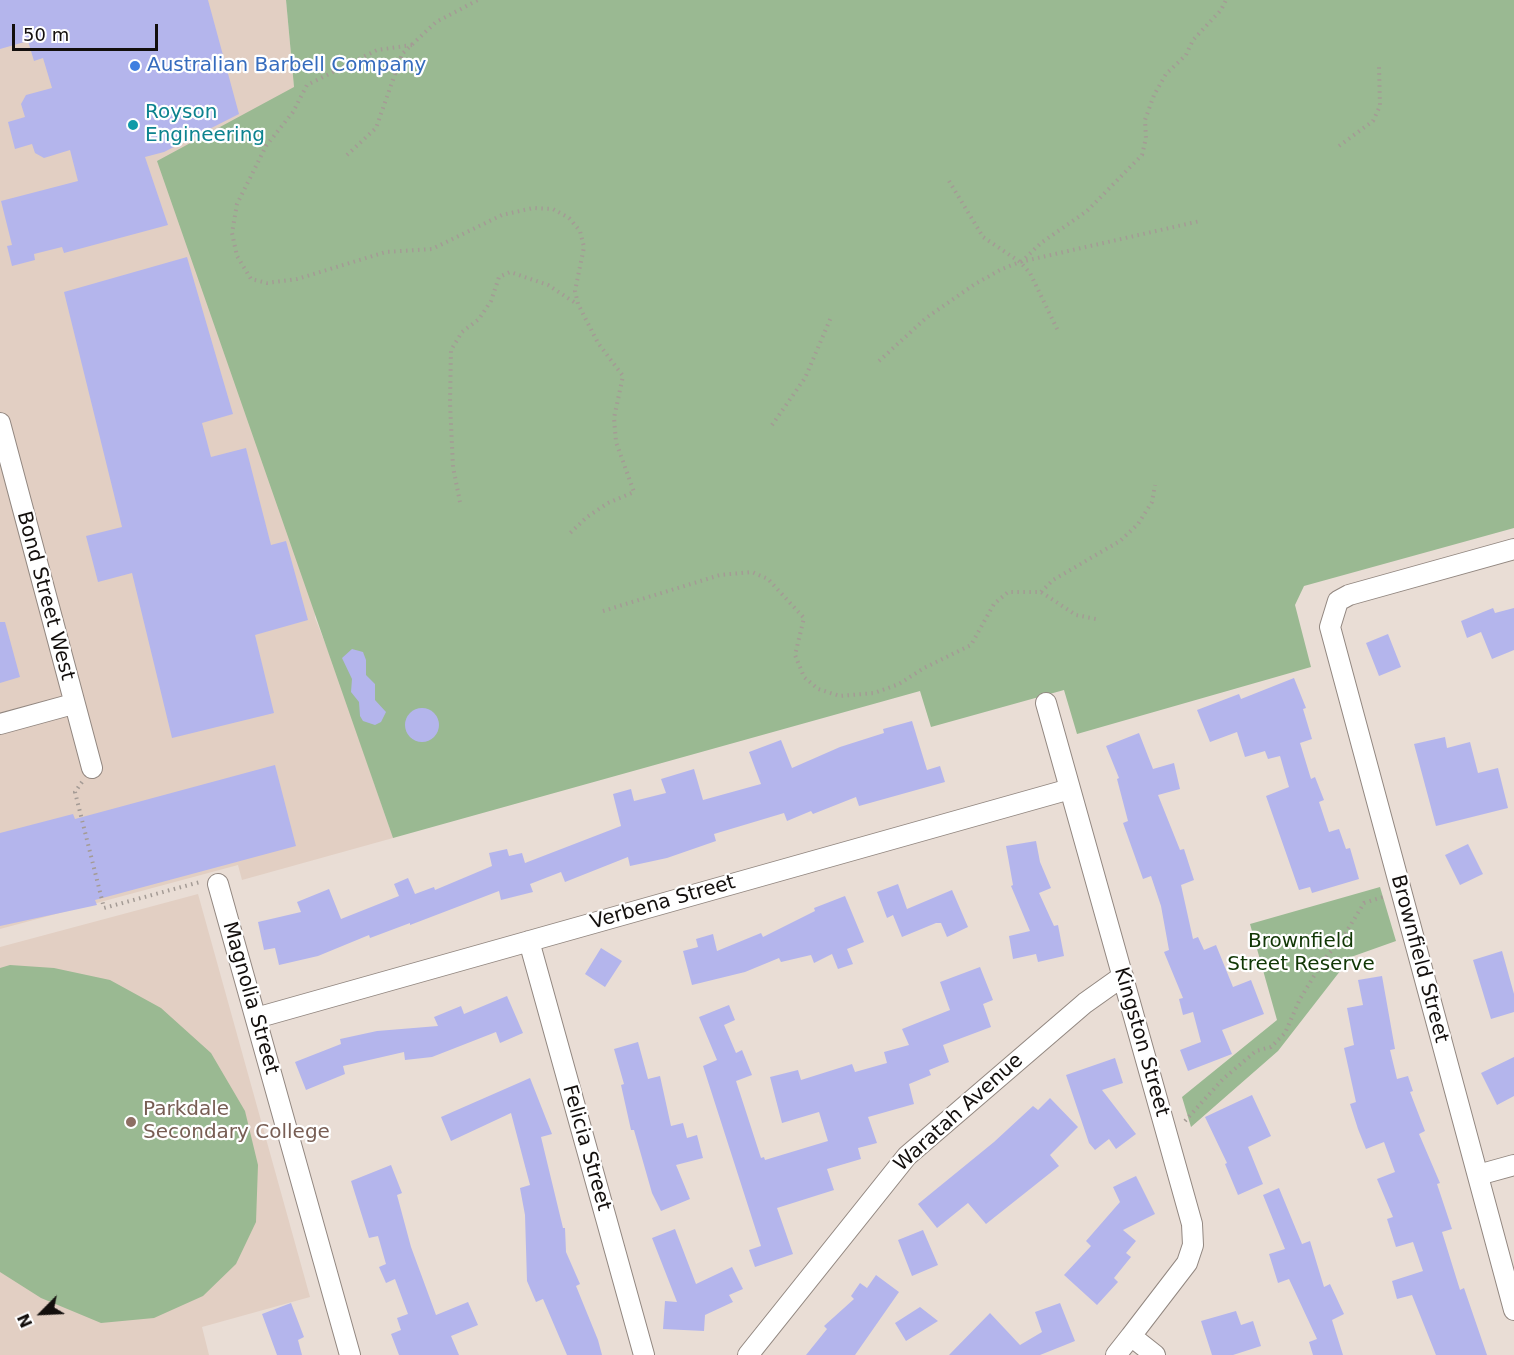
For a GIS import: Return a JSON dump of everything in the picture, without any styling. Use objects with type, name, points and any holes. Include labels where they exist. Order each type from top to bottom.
[{"type":"street","name":"Bond Street West","points":[[0,423],[73,704],[92,768]]},
{"type":"street","name":"Brownfield Street","points":[[1514,549],[1349,594],[1338,601],[1334,608],[1331,636],[1514,1310]]},
{"type":"street","name":"Kingston Street","points":[[1046,703],[1194,1234],[1187,1263],[1116,1355]]},
{"type":"street","points":[[0,724],[73,704]]},
{"type":"street","name":"Verbena Street","points":[[256,1018],[1070,789]]},
{"type":"street","name":"Magnolia Street","points":[[213,882],[256,1018],[350,1355]]},
{"type":"street","name":"Felicia Street","points":[[529,941],[644,1355]]},
{"type":"street","name":"Waratah Avenue","points":[[748,1355],[907,1156],[1085,1003],[1123,976]]},
{"type":"street","points":[[1478,1175],[1514,1165]]},
{"type":"street","points":[[1131,1336],[1155,1355]]},
{"type":"path","points":[[347,155],[376,128],[402,54],[435,22],[478,0]]},
{"type":"path","points":[[1020,262],[1041,243],[1087,211],[1142,155],[1146,138],[1145,120],[1154,95],[1166,74],[1186,55],[1193,40],[1221,10],[1226,0]]},
{"type":"path","points":[[412,45],[377,50],[308,85],[293,112],[266,146],[237,204],[232,233],[237,256],[251,279],[267,283],[297,279],[386,252],[432,249],[502,215],[533,208],[553,209],[569,218],[580,231],[584,248],[575,291],[578,304],[598,343],[623,376],[621,396],[614,418],[616,442],[634,492],[608,503],[587,517],[568,535]]},
{"type":"path","points":[[1339,146],[1373,121],[1380,106],[1379,66]]},
{"type":"path","points":[[949,181],[983,237],[1020,262],[1030,273],[1059,333]]},
{"type":"path","points":[[879,361],[926,318],[966,290],[1020,262],[1200,221]]},
{"type":"path","points":[[460,502],[452,456],[451,350],[462,332],[479,318],[492,301],[499,278],[510,273],[548,285],[565,293],[578,304]]},
{"type":"path","points":[[772,425],[805,378],[832,315]]},
{"type":"path","points":[[1041,592],[1053,580],[1120,541],[1138,524],[1152,502],[1155,485]]},
{"type":"path","points":[[603,611],[720,575],[752,572],[768,579],[804,618],[795,655],[804,677],[818,689],[840,696],[874,693],[899,684],[924,668],[971,645],[993,604],[1008,592],[1041,592],[1076,615],[1096,619]]},
{"type":"path","points":[[92,768],[75,792],[104,908],[213,882]]},
{"type":"path","points":[[1185,1121],[1223,1079],[1256,1051],[1272,1047],[1285,1033],[1300,999],[1325,958],[1342,939],[1364,903],[1401,892]]},
{"type":"shaded area","points":[[0,0],[286,0],[294,87],[315,618],[334,665],[393,838],[242,880],[238,865],[0,929]]},
{"type":"shaded area","name":"Parkdale Secondary College","points":[[198,894],[310,1297],[202,1327],[209,1355],[0,1355],[0,947]]},
{"type":"green space","points":[[286,0],[1514,0],[1514,528],[1304,586],[1295,605],[1311,667],[1077,734],[1064,690],[931,727],[920,691],[393,838],[157,161],[294,87]]},
{"type":"green space","name":"Brownfield Street Reserve","points":[[1380,887],[1396,941],[1351,957],[1278,1051],[1191,1127],[1182,1097],[1277,1020],[1250,924]]},
{"type":"green space","name":"Parkdale Secondary College","points":[[10,965],[54,968],[110,980],[161,1008],[211,1053],[245,1111],[258,1165],[256,1222],[236,1264],[203,1296],[154,1318],[101,1323],[41,1298],[0,1272],[0,968]]},
{"type":"building","points":[[0,0],[208,0],[239,114],[164,152],[145,157],[168,225],[64,253],[62,247],[34,254],[35,260],[12,266],[7,246],[12,245],[1,201],[78,181],[70,150],[44,158],[35,153],[32,144],[15,149],[8,122],[25,117],[21,104],[26,95],[52,88],[43,58],[34,61],[28,41],[0,49]]},
{"type":"building","points":[[187,257],[233,414],[202,423],[211,457],[246,448],[271,545],[286,541],[308,620],[255,635],[274,713],[172,738],[132,573],[98,582],[86,536],[122,527],[64,292]]},
{"type":"building","points":[[1493,608],[1495,613],[1514,608],[1514,650],[1492,659],[1481,632],[1467,638],[1461,621]]},
{"type":"building","points":[[0,622],[5,622],[20,677],[0,683]]},
{"type":"building","points":[[1388,634],[1401,667],[1379,676],[1366,643]]},
{"type":"building","points":[[352,649],[363,652],[366,660],[366,675],[375,684],[375,700],[386,712],[381,722],[375,725],[363,721],[360,716],[359,702],[351,692],[352,679],[342,658]]},
{"type":"building","points":[[1294,678],[1306,708],[1303,709],[1312,739],[1300,743],[1311,779],[1315,777],[1324,800],[1319,802],[1329,832],[1339,829],[1346,849],[1350,848],[1359,879],[1312,893],[1310,887],[1299,890],[1266,796],[1289,787],[1280,756],[1268,759],[1265,751],[1245,757],[1237,732],[1210,742],[1197,710],[1239,694],[1241,699]]},
{"type":"building","points":[[422,708],[434,713],[439,725],[434,737],[422,742],[410,737],[405,725],[410,713]]},
{"type":"building","points":[[912,721],[927,770],[940,766],[945,782],[859,806],[856,797],[813,814],[811,811],[787,821],[784,813],[714,834],[716,841],[667,858],[630,866],[628,857],[565,882],[561,872],[530,884],[533,892],[501,900],[499,891],[410,925],[410,923],[370,938],[369,935],[318,956],[279,965],[275,948],[264,950],[258,922],[301,912],[297,902],[329,889],[341,919],[399,896],[394,884],[408,878],[415,894],[434,887],[435,890],[492,866],[489,853],[507,849],[509,856],[522,853],[525,863],[621,826],[613,794],[631,789],[634,801],[666,793],[661,779],[694,769],[703,800],[761,784],[749,752],[781,740],[792,768],[840,747],[884,733],[883,729]]},
{"type":"building","points":[[1139,733],[1153,769],[1174,763],[1180,789],[1158,795],[1180,850],[1184,849],[1194,880],[1181,885],[1193,939],[1198,937],[1204,950],[1216,945],[1233,987],[1251,980],[1264,1014],[1222,1030],[1232,1054],[1188,1071],[1180,1050],[1201,1042],[1193,1012],[1183,1015],[1179,999],[1183,998],[1164,952],[1169,950],[1161,906],[1151,876],[1143,879],[1123,823],[1128,821],[1117,779],[1119,778],[1106,746]]},
{"type":"building","points":[[1445,737],[1447,748],[1470,742],[1478,773],[1498,768],[1508,808],[1436,826],[1414,744]]},
{"type":"building","points":[[275,765],[296,846],[95,900],[97,905],[0,926],[0,833],[73,814],[75,819]]},
{"type":"building","points":[[1036,841],[1040,862],[1051,888],[1039,893],[1054,926],[1058,925],[1064,956],[1038,962],[1036,954],[1013,959],[1009,936],[1030,931],[1011,886],[1013,885],[1006,846]]},
{"type":"building","points":[[1468,844],[1483,874],[1460,885],[1445,855]]},
{"type":"building","points":[[898,884],[907,909],[952,890],[968,927],[947,937],[941,923],[936,923],[902,937],[893,915],[887,918],[877,892]]},
{"type":"building","points":[[845,896],[864,942],[847,949],[853,964],[838,969],[832,954],[814,963],[811,955],[781,962],[779,958],[745,972],[692,985],[683,951],[698,947],[696,939],[713,934],[717,951],[761,933],[763,937],[815,911],[814,908]]},
{"type":"building","points":[[601,948],[622,961],[605,987],[585,974]]},
{"type":"building","points":[[1502,951],[1514,994],[1514,1012],[1491,1019],[1473,960]]},
{"type":"building","points":[[980,967],[993,1000],[983,1004],[991,1027],[943,1045],[949,1062],[929,1070],[931,1075],[909,1084],[914,1104],[868,1117],[877,1143],[858,1148],[861,1159],[827,1169],[834,1190],[777,1208],[793,1254],[755,1267],[749,1250],[761,1246],[703,1066],[717,1060],[699,1017],[729,1005],[735,1020],[724,1025],[736,1053],[742,1050],[752,1075],[736,1081],[761,1158],[764,1157],[765,1160],[828,1141],[819,1112],[782,1123],[770,1077],[798,1070],[801,1080],[852,1064],[855,1072],[887,1063],[884,1052],[909,1045],[902,1029],[950,1010],[940,982]]},
{"type":"building","points":[[1382,976],[1395,1049],[1390,1050],[1397,1079],[1408,1076],[1413,1091],[1410,1092],[1425,1131],[1419,1134],[1440,1183],[1437,1184],[1452,1229],[1442,1232],[1460,1290],[1464,1288],[1487,1355],[1436,1355],[1412,1295],[1397,1299],[1392,1281],[1423,1271],[1413,1242],[1396,1247],[1387,1219],[1393,1217],[1377,1179],[1395,1172],[1384,1142],[1366,1149],[1350,1104],[1356,1102],[1344,1048],[1354,1045],[1347,1008],[1363,1005],[1358,980]]},
{"type":"building","points":[[507,996],[523,1033],[500,1043],[496,1032],[432,1057],[405,1060],[404,1052],[343,1066],[345,1074],[306,1090],[295,1062],[341,1044],[340,1039],[377,1031],[438,1026],[434,1017],[461,1006],[464,1014]]},
{"type":"building","points":[[638,1042],[648,1079],[660,1076],[671,1126],[683,1123],[687,1138],[697,1135],[703,1158],[676,1165],[690,1199],[661,1211],[652,1193],[634,1130],[631,1130],[621,1085],[624,1084],[614,1049]]},
{"type":"building","points":[[1514,1057],[1514,1096],[1497,1105],[1481,1073]]},
{"type":"building","points":[[1115,1058],[1123,1083],[1102,1090],[1136,1134],[1116,1149],[1109,1139],[1095,1150],[1089,1143],[1066,1075]]},
{"type":"building","points":[[530,1078],[552,1134],[541,1137],[563,1228],[565,1228],[566,1252],[580,1284],[576,1286],[602,1355],[567,1355],[543,1299],[536,1302],[527,1281],[525,1215],[520,1188],[530,1185],[511,1113],[451,1141],[441,1117]]},
{"type":"building","points":[[1252,1095],[1271,1136],[1248,1147],[1263,1184],[1238,1195],[1225,1164],[1227,1163],[1205,1117]]},
{"type":"building","points":[[1050,1098],[1078,1127],[1050,1155],[1059,1166],[986,1224],[968,1203],[937,1228],[918,1204],[994,1142],[1033,1106],[1038,1110]]},
{"type":"building","points":[[391,1165],[402,1193],[397,1195],[411,1247],[436,1315],[468,1302],[478,1325],[451,1336],[459,1355],[399,1355],[391,1334],[401,1330],[397,1318],[408,1314],[395,1279],[386,1283],[379,1267],[386,1264],[378,1236],[369,1238],[351,1181]]},
{"type":"building","points":[[1136,1176],[1155,1214],[1123,1230],[1136,1241],[1126,1253],[1131,1257],[1114,1278],[1118,1282],[1097,1305],[1064,1275],[1091,1246],[1086,1241],[1120,1202],[1113,1187]]},
{"type":"building","points":[[1279,1188],[1302,1244],[1310,1241],[1324,1287],[1330,1284],[1344,1314],[1332,1320],[1343,1355],[1313,1355],[1309,1342],[1317,1339],[1289,1279],[1278,1283],[1269,1254],[1285,1249],[1263,1195]]},
{"type":"building","points":[[675,1229],[696,1284],[732,1267],[743,1289],[729,1295],[733,1302],[705,1315],[704,1331],[663,1329],[665,1301],[677,1302],[652,1238]]},
{"type":"building","points":[[923,1230],[938,1265],[912,1276],[898,1240]]},
{"type":"building","points":[[876,1275],[899,1292],[855,1355],[806,1355],[827,1329],[824,1326],[854,1299],[851,1296],[860,1283],[867,1288]]},
{"type":"building","points":[[291,1303],[304,1337],[298,1340],[302,1355],[277,1355],[262,1314]]},
{"type":"building","points":[[1060,1303],[1075,1341],[1040,1355],[949,1355],[990,1313],[1020,1345],[1042,1332],[1035,1312]]},
{"type":"building","points":[[920,1307],[938,1321],[906,1341],[895,1323]]},
{"type":"building","points":[[1236,1311],[1241,1325],[1253,1321],[1261,1346],[1233,1355],[1212,1355],[1201,1321]]},
{"type":"place","name":"Australian Barbell Company","points":[[135,66]]},
{"type":"place","name":"Royson Engineering","points":[[133,125]]},
{"type":"place","name":"Parkdale Secondary College","points":[[131,1122]]}]
